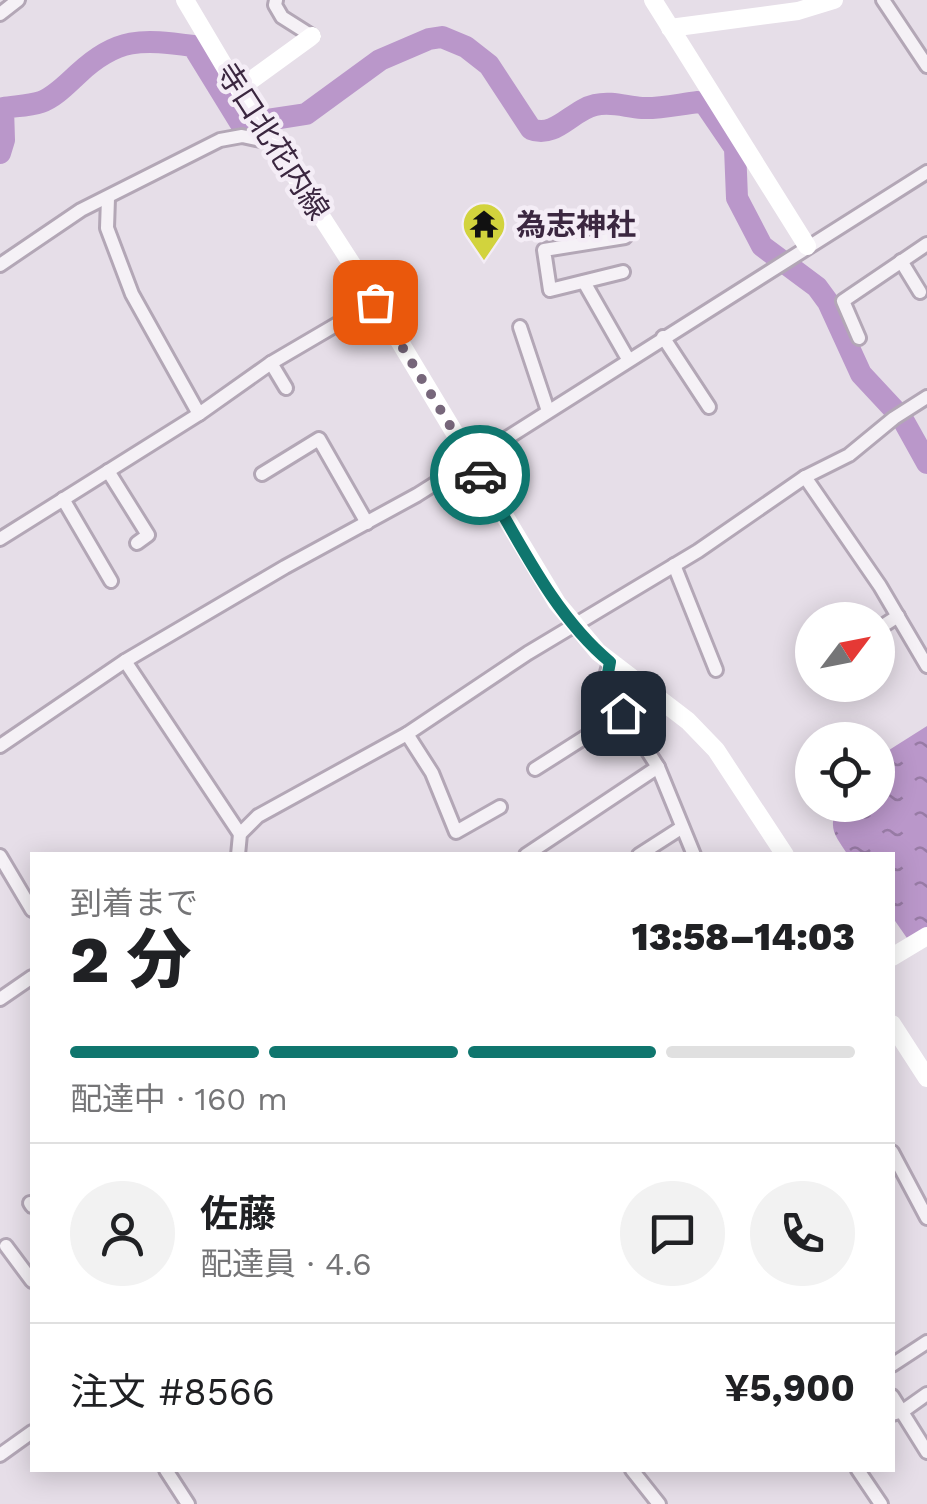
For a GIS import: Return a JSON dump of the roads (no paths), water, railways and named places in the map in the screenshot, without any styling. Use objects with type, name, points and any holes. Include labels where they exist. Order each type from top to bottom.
[{"type":"main road","name":"寺口北花内線","points":[[185,0],[574,626],[610,662],[688,721],[716,750],[783,852]]},
{"type":"main road","points":[[653,0],[807,246]]},
{"type":"main road","points":[[670,28],[798,10],[834,0]]},
{"type":"main road","points":[[239,89],[312,36]]},
{"type":"main road","points":[[895,954],[927,936]]},
{"type":"main road","points":[[895,1029],[927,1078]]},
{"type":"street","points":[[0,14],[18,0]]},
{"type":"street","points":[[276,0],[282,16],[312,36]]},
{"type":"street","points":[[883,0],[927,66]]},
{"type":"street","points":[[0,265],[65,220],[108,198],[230,136],[266,129]]},
{"type":"street","points":[[0,746],[125,661],[471,461],[927,172]]},
{"type":"street","points":[[108,198],[107,228],[132,294],[199,414]]},
{"type":"street","points":[[623,272],[550,290],[544,250],[626,237]]},
{"type":"street","points":[[859,338],[843,300],[927,244]]},
{"type":"street","points":[[901,261],[920,292]]},
{"type":"street","points":[[584,282],[628,359]]},
{"type":"street","points":[[0,539],[199,414],[271,363],[375,302]]},
{"type":"street","points":[[520,327],[548,411]]},
{"type":"street","points":[[663,336],[709,407]]},
{"type":"street","points":[[271,363],[286,388]]},
{"type":"street","points":[[125,661],[235,848],[258,816],[407,734],[674,566],[804,476],[849,456],[894,418],[927,398]]},
{"type":"street","points":[[262,474],[319,438],[366,523]]},
{"type":"street","points":[[108,471],[148,535],[137,542]]},
{"type":"street","points":[[804,476],[927,666]]},
{"type":"street","points":[[63,499],[112,582]]},
{"type":"street","points":[[674,566],[716,670]]},
{"type":"street","points":[[610,662],[606,684],[658,767],[693,852]]},
{"type":"street","points":[[536,769],[623,713]]},
{"type":"street","points":[[407,734],[432,773],[456,832],[500,807]]},
{"type":"street","points":[[530,852],[658,767]]},
{"type":"street","points":[[644,852],[681,828]]},
{"type":"street","points":[[0,856],[30,907]]},
{"type":"street","points":[[0,999],[30,978]]},
{"type":"street","points":[[895,1158],[927,1218]]},
{"type":"street","points":[[6,1246],[30,1278]]},
{"type":"street","points":[[895,1362],[927,1342]]},
{"type":"street","points":[[927,1394],[898,1413],[927,1452]]},
{"type":"street","points":[[0,1455],[30,1433]]},
{"type":"street","points":[[167,1472],[188,1504]]},
{"type":"street","points":[[634,1472],[659,1504]]},
{"type":"street","points":[[859,1472],[881,1504]]},
{"type":"water","points":[[927,726],[927,930],[909,941],[895,921],[895,852],[846,852],[833,825],[895,822],[895,746]]},
{"type":"waterway","points":[[0,153],[4,140],[3,108],[46,100],[105,53],[144,42],[193,46],[241,124],[306,114],[380,60],[442,37],[466,47],[489,65],[531,129],[548,130],[601,104],[649,108],[705,104],[735,148],[737,198],[762,246],[817,287],[828,302],[861,374],[902,418],[927,463]]},
{"type":"place","name":"為志神社","points":[[484,262]]}]
